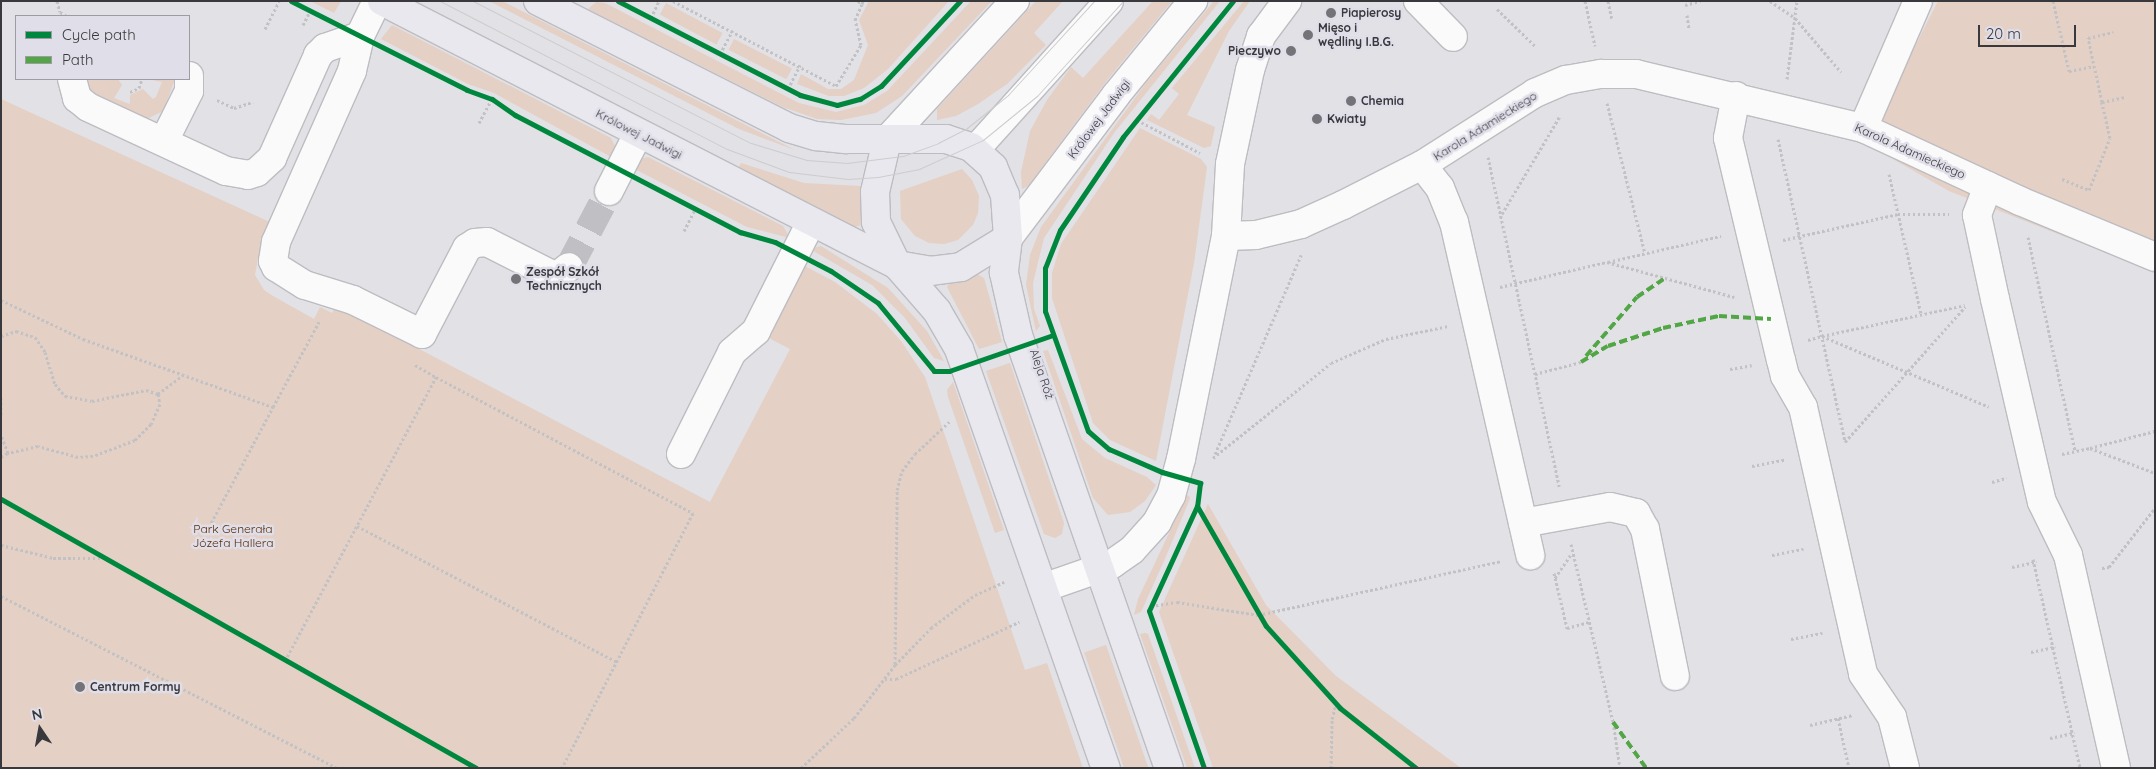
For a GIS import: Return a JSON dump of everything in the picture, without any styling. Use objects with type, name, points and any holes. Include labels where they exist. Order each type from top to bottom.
[{"type":"main road","name":"Królowej Jadwigi","points":[[382,1],[638,134],[897,265]]},
{"type":"main road","points":[[549,4],[789,128],[830,138],[887,140],[946,139],[975,150],[993,167],[1001,180],[1008,238],[961,267],[930,270],[897,265]]},
{"type":"main road","points":[[887,140],[874,207],[876,222],[897,265],[937,311],[959,348],[1106,768]]},
{"type":"main road","name":"Aleja Róż","points":[[1008,238],[1004,266],[1007,294],[1098,568],[1168,768]]},
{"type":"street","points":[[377,1],[360,36],[352,71],[293,199],[274,252],[276,267],[282,273],[305,285],[333,294],[422,334],[467,248],[475,243],[487,242],[556,277],[569,267]]},
{"type":"street","points":[[887,140],[1014,1]]},
{"type":"street","points":[[975,150],[1108,1]]},
{"type":"street","name":"Królowej Jadwigi","points":[[1008,238],[1116,95],[1192,1]]},
{"type":"street","points":[[1043,588],[1116,562],[1142,541],[1157,522],[1173,490],[1226,236],[1230,164],[1254,52],[1270,21],[1287,1]]},
{"type":"street","points":[[1418,1],[1453,38]]},
{"type":"street","points":[[1871,132],[1918,1]]},
{"type":"street","points":[[72,80],[77,98],[88,107],[226,171],[248,175],[257,172],[272,158],[318,55],[325,48],[360,36]]},
{"type":"street","name":"Karola Adamieckiego","points":[[1226,236],[1256,235],[1301,224],[1422,165],[1535,93],[1566,80],[1600,74],[1636,74],[1776,105],[1871,132],[2020,201],[2155,257]]},
{"type":"street","points":[[164,141],[189,91],[189,80]]},
{"type":"street","points":[[1736,96],[1728,138],[1778,346],[1786,376],[1803,407],[1863,674],[1888,707],[1905,768]]},
{"type":"street","points":[[609,191],[638,134]]},
{"type":"street","points":[[1422,165],[1440,188],[1454,222],[1530,554]]},
{"type":"street","points":[[1988,186],[1977,216],[2022,422],[2042,502],[2062,541],[2072,574],[2116,768]]},
{"type":"street","points":[[681,454],[732,352],[756,331],[812,222]]},
{"type":"street","points":[[1523,524],[1610,507],[1625,508],[1642,520],[1675,676]]},
{"type":"path","points":[[57,1],[60,12],[65,15]]},
{"type":"path","points":[[265,29],[279,1]]},
{"type":"path","points":[[650,18],[659,1]]},
{"type":"path","points":[[673,1],[839,86],[861,45],[855,20],[863,2],[858,1]]},
{"type":"path","points":[[1585,1],[1600,74],[1645,253]]},
{"type":"path","points":[[1608,1],[1612,20]]},
{"type":"path","points":[[1685,5],[1700,1]]},
{"type":"path","points":[[1770,1],[1796,18],[1841,72]]},
{"type":"path","points":[[1797,1],[1796,18],[1776,105],[1800,236],[1845,442],[1966,305]]},
{"type":"path","points":[[2053,1],[2069,71],[2094,66]]},
{"type":"path","points":[[1497,9],[1535,46]]},
{"type":"path","points":[[1687,15],[1689,29]]},
{"type":"path","points":[[720,54],[732,31]]},
{"type":"path","points":[[2062,179],[2089,190],[2110,138],[2088,38],[2114,32]]},
{"type":"path","points":[[788,88],[800,66]]},
{"type":"path","points":[[126,92],[135,90],[141,80]]},
{"type":"path","points":[[2102,102],[2125,97]]},
{"type":"path","points":[[479,123],[492,100]]},
{"type":"path","points":[[222,102],[234,108],[253,102]]},
{"type":"path","points":[[1502,214],[1564,109]]},
{"type":"path","points":[[1136,120],[1209,156]]},
{"type":"path","points":[[1871,132],[1898,214],[1921,314]]},
{"type":"path","points":[[1487,151],[1573,552],[1613,722],[1620,768]]},
{"type":"path","points":[[2020,201],[2074,452]]},
{"type":"path","points":[[684,231],[695,209]]},
{"type":"path","points":[[1213,458],[1331,363],[1386,339],[1474,308],[1515,283],[1645,253],[1752,238],[1800,236],[1898,214],[1977,216]]},
{"type":"path","points":[[1209,466],[1303,250]]},
{"type":"path","points":[[1607,262],[1768,306]]},
{"type":"path","points":[[209,527],[333,294]]},
{"type":"path","points":[[1778,346],[1995,299]]},
{"type":"path","points":[[1,300],[83,338],[273,407]]},
{"type":"path","points":[[1,336],[16,331],[35,337],[45,352],[54,384],[73,399],[92,401],[146,390],[158,394]]},
{"type":"path","points":[[1822,336],[2022,422]]},
{"type":"path","points":[[1535,374],[1581,362]]},
{"type":"path","points":[[158,394],[183,375]]},
{"type":"path","points":[[286,661],[436,377],[693,513],[562,768]]},
{"type":"path","points":[[1,458],[8,453],[38,446],[78,457],[114,450],[135,440],[152,424],[160,404],[158,394]]},
{"type":"path","points":[[1,397],[1,416]]},
{"type":"path","points":[[895,665],[897,490],[902,471],[949,422]]},
{"type":"path","points":[[2032,461],[2155,431]]},
{"type":"path","points":[[1,435],[8,453]]},
{"type":"path","points":[[2090,448],[2155,473]]},
{"type":"path","points":[[2072,574],[2109,566],[2155,508]]},
{"type":"path","points":[[357,526],[617,662]]},
{"type":"path","points":[[1,545],[53,558],[102,558]]},
{"type":"path","points":[[1555,578],[1573,552]]},
{"type":"path","points":[[1151,606],[1177,602],[1258,615],[1530,554]]},
{"type":"path","points":[[1553,569],[1567,628],[1589,622]]},
{"type":"path","points":[[801,768],[854,718],[895,665],[962,603],[1004,582]]},
{"type":"path","points":[[1,596],[337,768]]},
{"type":"path","points":[[884,678],[896,680],[1019,622]]},
{"type":"path","points":[[1331,768],[1331,726],[1336,704]]},
{"type":"path","points":[[1810,725],[1888,707]]},
{"type":"path","points":[[1838,718],[1849,768]]},
{"type":"green space","points":[[310,1],[341,1],[334,13]]},
{"type":"green space","points":[[489,1],[502,1],[795,150],[739,129]]},
{"type":"green space","points":[[869,1],[949,1],[888,69],[864,88],[844,96],[829,96],[797,84],[801,74],[828,89],[841,89],[854,80],[868,45],[859,20]]},
{"type":"green space","points":[[971,1],[992,1],[902,96],[876,113],[841,120],[817,119],[783,107],[588,9],[596,2],[605,3],[799,103],[836,112],[864,105],[887,91]]},
{"type":"green space","points":[[1036,1],[1063,1],[1034,33],[1046,45],[1007,84],[978,104],[956,116],[937,120],[937,109]]},
{"type":"green space","points":[[1153,1],[1172,1],[1108,79],[1028,186],[1022,189],[1021,172],[1030,131],[1047,100],[1071,67],[1083,78]]},
{"type":"green space","points":[[1214,1],[1220,1],[1114,133],[1044,238],[1033,283],[1034,309],[1040,326],[1036,331],[1026,285],[1030,255],[1041,227],[1146,83]]},
{"type":"green space","points":[[1244,1],[1250,1],[1229,31],[1187,115],[1215,127],[1211,146],[1204,148],[1147,120],[1151,114],[1159,120],[1179,94],[1172,88]]},
{"type":"green space","points":[[1938,1],[2155,1],[2155,272],[1949,191],[1870,146],[1901,74]]},
{"type":"green space","points":[[666,3],[723,33],[716,45],[660,14]]},
{"type":"green space","points":[[392,25],[611,138],[616,148],[613,158],[494,93],[468,84],[381,39]]},
{"type":"green space","points":[[734,39],[792,69],[786,79],[729,50]]},
{"type":"green space","points":[[83,80],[119,80],[122,85],[114,98],[130,104],[130,95],[143,89],[153,99],[156,97],[162,82],[152,80],[174,80],[163,111],[145,120],[95,101]]},
{"type":"green space","name":"Park Generała Józefa Hallera","points":[[1,99],[272,223],[259,253],[255,275],[264,290],[273,296],[314,319],[320,307],[332,313],[336,306],[347,311],[710,502],[790,349],[765,336],[801,264],[835,282],[877,314],[901,341],[925,377],[1025,670],[1047,663],[1083,768],[1,768]]},
{"type":"green space","points":[[1140,128],[1201,159],[1207,167],[1194,263],[1156,461],[1110,440],[1093,423],[1052,298],[1052,273],[1061,244]]},
{"type":"green space","points":[[648,157],[783,226],[790,238],[747,227],[633,168],[640,159]]},
{"type":"green space","points":[[741,163],[804,183],[860,186],[861,225],[855,227],[739,167]]},
{"type":"green space","points":[[962,169],[972,180],[979,196],[978,213],[973,225],[958,240],[944,244],[929,243],[915,236],[901,219],[900,191]]},
{"type":"green space","points":[[821,246],[888,288],[927,331],[944,361],[934,358],[905,318],[872,285],[810,249]]},
{"type":"green space","points":[[977,274],[984,278],[1002,342],[979,349],[947,287],[949,283]]},
{"type":"green space","points":[[1048,350],[1082,439],[1105,458],[1147,477],[1156,485],[1145,501],[1130,512],[1108,515],[1093,498],[1043,351]]},
{"type":"green space","points":[[1010,363],[1064,523],[1062,534],[1055,538],[1044,534],[986,371]]},
{"type":"green space","points":[[953,382],[1004,530],[995,533],[948,397],[947,390]]},
{"type":"green space","points":[[1187,495],[1190,497],[1189,501],[1164,561],[1141,612],[1134,615],[1138,599]]},
{"type":"green space","points":[[1208,504],[1266,605],[1336,676],[1461,768],[1213,768],[1159,612]]},
{"type":"green space","points":[[1140,634],[1148,634],[1195,768],[1187,768]]},
{"type":"green space","points":[[1106,645],[1148,768],[1124,768],[1084,652]]},
{"type":"tunnel","points":[[569,267],[609,191]]},
{"type":"tram line","points":[[440,1],[727,149],[789,172],[848,179],[878,177],[919,169],[983,140],[1037,96],[1123,1]]},
{"type":"tram line","points":[[473,1],[751,143],[807,160],[847,163],[903,156],[938,143],[967,128],[1008,95],[1094,1]]},
{"type":"marked path","points":[[1586,356],[1637,297],[1664,279]]},
{"type":"marked path","points":[[1581,362],[1608,346],[1663,328],[1719,316],[1771,319]]},
{"type":"marked path","points":[[1613,722],[1646,768]]},
{"type":"cycle path","points":[[291,1],[467,90],[492,99],[515,115],[740,232],[775,242],[831,271],[878,303],[934,371],[949,371],[1053,335]]},
{"type":"cycle path","points":[[618,1],[800,95],[837,105],[860,99],[881,86],[960,1]]},
{"type":"cycle path","points":[[1233,1],[1123,137],[1060,230],[1045,268],[1045,311],[1088,431],[1109,449],[1162,472],[1200,483],[1197,506],[1266,626],[1340,708],[1416,768]]},
{"type":"cycle path","points":[[1,499],[476,768]]},
{"type":"cycle path","points":[[1197,506],[1149,611],[1204,768]]},
{"type":"place","name":"Piapierosy","points":[[1331,13]]},
{"type":"place","name":"Mięso i wędliny I.B.G.","points":[[1308,35]]},
{"type":"place","name":"Pieczywo","points":[[1291,51]]},
{"type":"place","name":"Chemia","points":[[1351,101]]},
{"type":"place","name":"Kwiaty","points":[[1317,119]]},
{"type":"place","name":"Zespół Szkół Technicznych","points":[[516,279]]},
{"type":"place","name":"Centrum Formy","points":[[80,687]]}]
